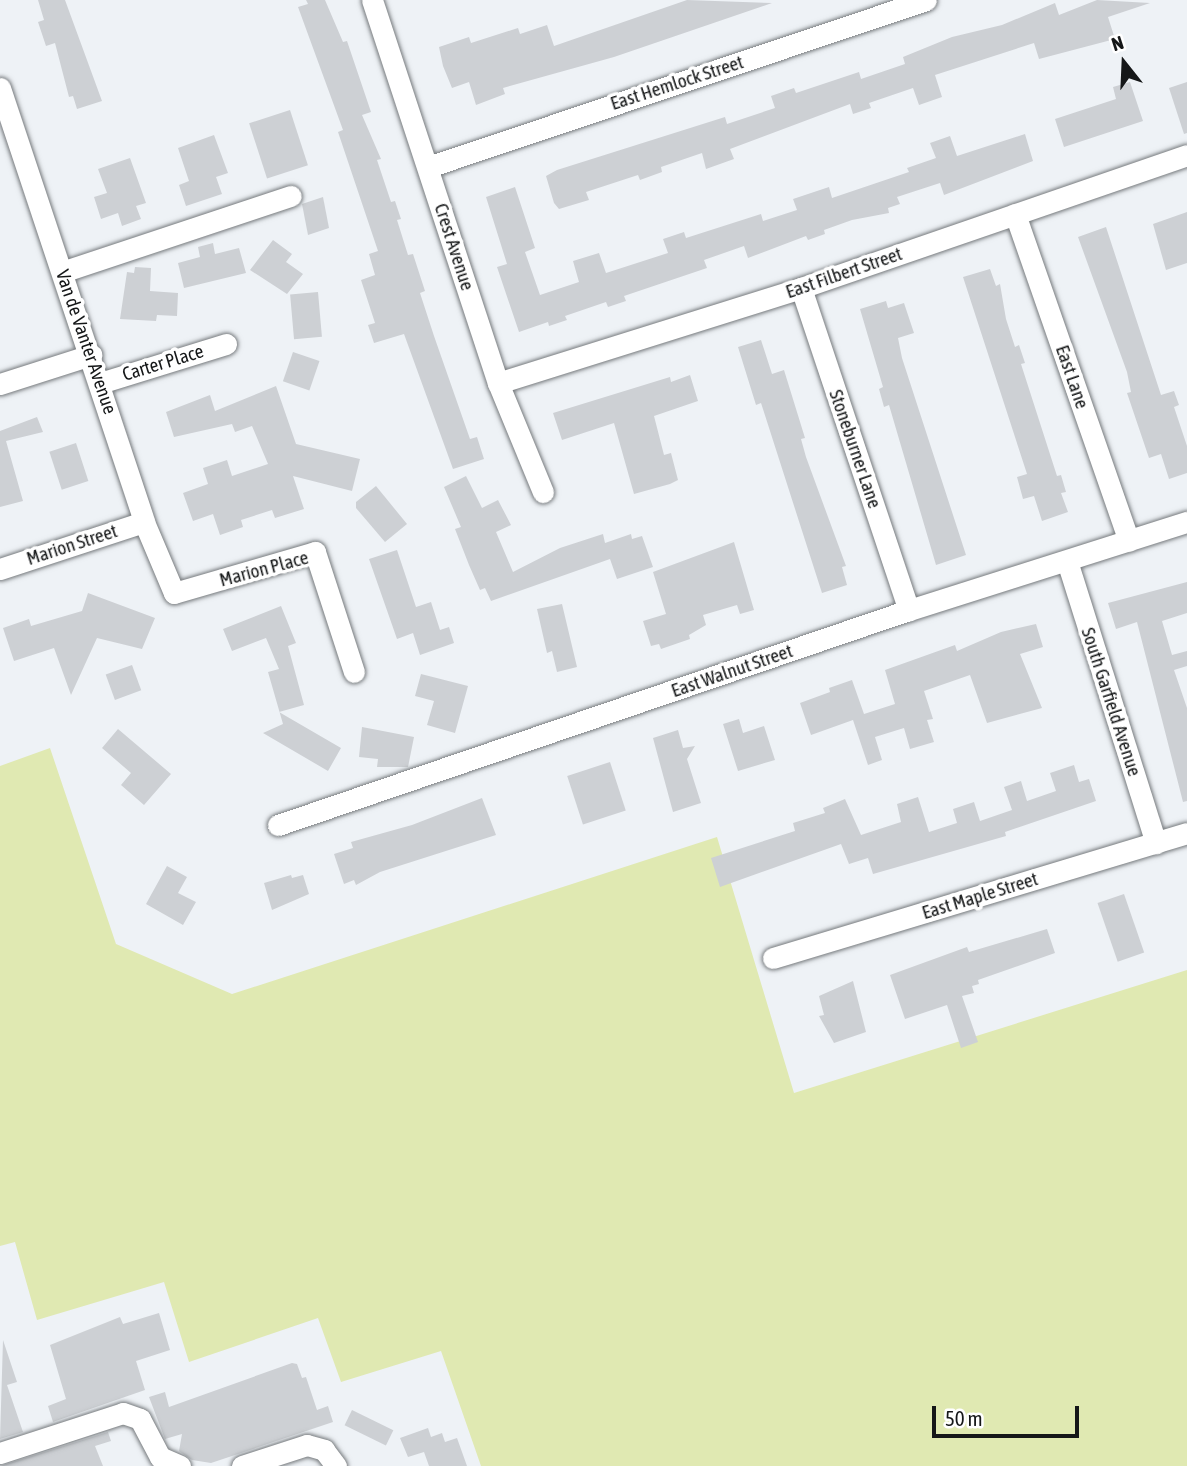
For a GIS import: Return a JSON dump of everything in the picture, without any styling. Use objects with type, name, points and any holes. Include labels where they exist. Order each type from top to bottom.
[{"type":"street","name":"Crest Avenue","points":[[372,0],[498,383],[543,492]]},
{"type":"street","name":"East Hemlock Street","points":[[428,167],[926,0]]},
{"type":"street","name":"Van de Vanter Avenue","points":[[0,89],[91,355],[144,522],[174,593]]},
{"type":"street","name":"East Filbert Street","points":[[498,383],[801,288],[1187,155]]},
{"type":"street","points":[[62,272],[291,196]]},
{"type":"street","name":"East Lane","points":[[1015,214],[1129,541]]},
{"type":"street","name":"Stoneburner Lane","points":[[801,288],[909,610]]},
{"type":"street","name":"Carter Place","points":[[100,383],[226,344]]},
{"type":"street","points":[[0,384],[91,355]]},
{"type":"street","name":"Marion Street","points":[[0,569],[144,522]]},
{"type":"street","name":"East Walnut Street","points":[[278,825],[909,610],[1187,522]]},
{"type":"street","name":"Marion Place","points":[[174,593],[315,552],[354,672]]},
{"type":"street","name":"South Garfield Avenue","points":[[1067,561],[1156,843]]},
{"type":"street","name":"East Maple Street","points":[[773,958],[1187,833]]},
{"type":"street","points":[[0,1453],[123,1413],[141,1419],[160,1457],[180,1466]]},
{"type":"street","points":[[242,1466],[291,1448],[316,1446],[336,1466]]},
{"type":"green space","points":[[50,748],[116,944],[232,994],[717,837],[794,1093],[1187,970],[1187,1466],[481,1466],[441,1351],[341,1382],[318,1318],[189,1362],[164,1282],[37,1320],[15,1242],[0,1246],[0,766]]},
{"type":"building","points":[[38,0],[65,0],[102,101],[77,109],[73,96],[69,97],[55,43],[46,46],[38,22],[44,20]]},
{"type":"building","points":[[306,0],[325,0],[343,42],[347,41],[371,112],[362,115],[381,159],[377,160],[391,202],[395,201],[401,219],[397,220],[408,255],[413,254],[425,291],[420,293],[434,336],[470,439],[477,437],[484,459],[453,469],[404,334],[374,343],[368,325],[375,323],[361,280],[375,275],[369,254],[378,251],[338,132],[343,130],[298,7],[308,4]]},
{"type":"building","points":[[687,0],[772,3],[614,57],[503,88],[505,94],[476,105],[469,82],[452,88],[443,66],[439,47],[469,37],[471,43],[518,28],[520,34],[547,25],[554,46]]},
{"type":"building","points":[[1097,0],[1150,3],[1108,17],[1115,39],[1039,59],[1034,43],[935,75],[942,97],[919,105],[913,88],[869,103],[871,108],[853,114],[850,104],[730,149],[734,159],[706,169],[702,153],[661,167],[662,172],[640,180],[638,175],[586,192],[589,200],[559,209],[554,203],[546,176],[557,170],[725,117],[727,124],[775,108],[771,96],[794,88],[796,93],[859,72],[861,79],[905,64],[903,57],[952,37],[1002,25],[1055,3],[1059,15]]},
{"type":"building","points":[[1130,82],[1143,121],[1064,147],[1055,119],[1116,99],[1113,87]]},
{"type":"building","points":[[1187,82],[1187,133],[1184,134],[1169,88]]},
{"type":"building","points":[[290,110],[308,165],[267,178],[249,123]]},
{"type":"building","points":[[1025,134],[1033,161],[944,195],[940,183],[897,197],[900,204],[888,208],[889,213],[852,220],[824,230],[825,234],[808,240],[806,236],[748,258],[744,246],[704,260],[707,268],[624,296],[626,301],[608,307],[606,302],[565,316],[567,320],[549,326],[548,322],[519,332],[497,267],[507,264],[486,197],[515,187],[535,248],[525,252],[540,295],[579,282],[573,261],[599,253],[606,273],[668,253],[663,239],[684,232],[686,238],[761,214],[763,221],[797,210],[793,199],[829,187],[832,198],[909,172],[907,168],[936,158],[930,143],[950,136],[957,156]]},
{"type":"building","points":[[214,135],[228,173],[216,177],[222,194],[186,206],[179,185],[189,181],[178,148]]},
{"type":"building","points":[[130,158],[146,203],[136,206],[141,219],[122,226],[118,213],[101,219],[94,197],[107,193],[98,169]]},
{"type":"building","points":[[323,197],[329,228],[308,235],[302,204]]},
{"type":"building","points":[[1187,212],[1187,263],[1166,270],[1153,224]]},
{"type":"building","points":[[1106,227],[1161,395],[1174,391],[1179,405],[1174,407],[1187,446],[1187,473],[1169,479],[1161,454],[1149,458],[1127,393],[1131,392],[1127,372],[1078,237]]},
{"type":"building","points":[[273,240],[292,254],[286,262],[303,274],[287,294],[250,270]]},
{"type":"building","points":[[213,243],[215,254],[239,248],[246,273],[184,288],[178,263],[200,257],[198,247]]},
{"type":"building","points":[[135,267],[151,268],[150,291],[178,293],[177,316],[157,315],[156,321],[120,319],[127,272],[134,273]]},
{"type":"building","points":[[990,269],[996,286],[1000,284],[1006,319],[1015,347],[1019,345],[1025,363],[1021,364],[1057,476],[1061,475],[1066,492],[1061,493],[1068,512],[1042,521],[1034,496],[1023,499],[1017,477],[1027,474],[963,277]]},
{"type":"building","points":[[318,292],[322,337],[294,339],[290,294]]},
{"type":"building","points":[[886,301],[888,308],[904,303],[914,333],[898,338],[902,358],[966,555],[936,565],[889,405],[884,407],[879,389],[883,387],[860,309]]},
{"type":"building","points":[[761,340],[772,374],[784,370],[805,438],[801,439],[806,457],[846,566],[842,567],[847,585],[822,593],[761,403],[756,405],[738,347]]},
{"type":"building","points":[[293,352],[319,361],[309,390],[283,381]]},
{"type":"building","points":[[690,375],[698,401],[654,416],[664,455],[671,453],[678,480],[634,494],[614,423],[562,440],[553,413],[670,377],[671,382]]},
{"type":"building","points":[[276,386],[296,444],[360,459],[352,491],[293,476],[304,509],[275,518],[272,510],[241,520],[243,527],[220,535],[213,514],[193,521],[183,493],[208,484],[203,468],[227,460],[232,476],[268,464],[252,426],[235,432],[232,424],[174,437],[166,412],[210,395],[215,411]]},
{"type":"building","points":[[37,417],[43,432],[6,441],[23,501],[0,507],[0,431]]},
{"type":"building","points":[[76,443],[88,481],[62,490],[49,452]]},
{"type":"building","points":[[466,476],[482,508],[498,500],[511,525],[496,532],[513,572],[560,548],[603,534],[605,543],[631,534],[632,539],[642,536],[653,567],[617,579],[610,559],[491,601],[485,588],[480,590],[469,565],[455,529],[461,527],[444,487]]},
{"type":"building","points":[[376,486],[407,524],[385,542],[356,508],[356,502]]},
{"type":"building","points":[[734,542],[754,610],[740,614],[737,605],[703,615],[706,625],[689,635],[690,639],[661,649],[659,644],[651,646],[643,621],[666,614],[653,572]]},
{"type":"building","points":[[397,550],[416,607],[431,602],[440,630],[449,627],[454,643],[420,655],[413,633],[397,639],[369,559]]},
{"type":"building","points":[[1187,582],[1187,613],[1162,621],[1172,655],[1187,651],[1187,666],[1174,670],[1187,708],[1187,801],[1183,802],[1137,622],[1116,629],[1108,603]]},
{"type":"building","points":[[88,593],[155,618],[142,649],[97,638],[71,695],[54,648],[14,661],[3,628],[29,619],[31,626],[82,611]]},
{"type":"building","points":[[562,604],[577,667],[557,672],[552,651],[547,653],[537,609]]},
{"type":"building","points":[[281,606],[296,643],[288,646],[304,705],[279,712],[268,672],[279,669],[266,638],[232,651],[223,629]]},
{"type":"building","points":[[1036,624],[1043,647],[1020,654],[1042,708],[987,723],[970,675],[924,691],[933,719],[927,720],[934,742],[910,749],[904,728],[875,737],[882,760],[868,765],[853,720],[811,735],[800,703],[830,692],[829,688],[852,680],[864,714],[895,704],[885,670],[955,645],[957,651],[1001,632]]},
{"type":"building","points":[[132,665],[141,690],[115,700],[106,675]]},
{"type":"building","points":[[421,674],[468,686],[455,733],[427,725],[434,701],[415,696]]},
{"type":"building","points":[[280,712],[341,748],[328,771],[263,733],[283,724]]},
{"type":"building","points":[[739,719],[743,733],[764,726],[775,760],[738,771],[723,724]]},
{"type":"building","points":[[362,727],[414,737],[408,767],[377,767],[378,759],[359,757]]},
{"type":"building","points":[[118,729],[171,774],[144,805],[121,785],[131,773],[102,748]]},
{"type":"building","points":[[678,730],[683,748],[695,746],[687,759],[701,803],[673,812],[653,738]]},
{"type":"building","points":[[610,762],[626,811],[583,824],[567,776]]},
{"type":"building","points":[[1074,765],[1079,782],[1089,779],[1096,801],[1005,832],[1006,836],[873,874],[868,858],[849,864],[841,844],[720,887],[711,858],[795,831],[793,823],[825,813],[823,808],[845,799],[861,835],[901,822],[897,804],[918,797],[929,832],[957,823],[953,809],[974,802],[980,821],[1012,810],[1004,787],[1021,781],[1027,801],[1056,791],[1050,773]]},
{"type":"building","points":[[482,798],[496,835],[380,872],[356,885],[354,880],[344,884],[334,854],[353,848],[351,842],[412,825]]},
{"type":"building","points":[[167,866],[187,877],[178,893],[196,902],[183,925],[146,904]]},
{"type":"building","points":[[291,875],[292,878],[303,875],[309,894],[272,910],[264,883]]},
{"type":"building","points":[[1124,894],[1144,953],[1118,962],[1098,903]]},
{"type":"building","points":[[1047,929],[1055,953],[978,980],[979,984],[972,986],[974,993],[962,996],[978,1042],[961,1048],[947,1005],[905,1019],[890,975],[967,947],[969,952]]},
{"type":"building","points":[[853,981],[866,1032],[834,1043],[819,1016],[824,1015],[819,996]]},
{"type":"building","points":[[159,1313],[170,1350],[136,1361],[145,1390],[53,1422],[48,1406],[66,1399],[50,1345],[120,1317],[123,1324]]},
{"type":"building","points":[[3,1340],[17,1382],[7,1385],[23,1432],[0,1439]]},
{"type":"building","points":[[292,1363],[297,1364],[302,1378],[306,1377],[317,1410],[328,1406],[333,1422],[211,1463],[192,1460],[179,1451],[182,1434],[165,1439],[149,1397],[165,1392],[169,1407]]},
{"type":"building","points":[[352,1410],[393,1430],[386,1445],[345,1425]]},
{"type":"building","points":[[428,1428],[431,1437],[442,1433],[445,1442],[457,1438],[467,1466],[429,1466],[424,1452],[408,1457],[400,1438]]},
{"type":"building","points":[[108,1432],[111,1441],[95,1446],[103,1466],[0,1466]]}]
